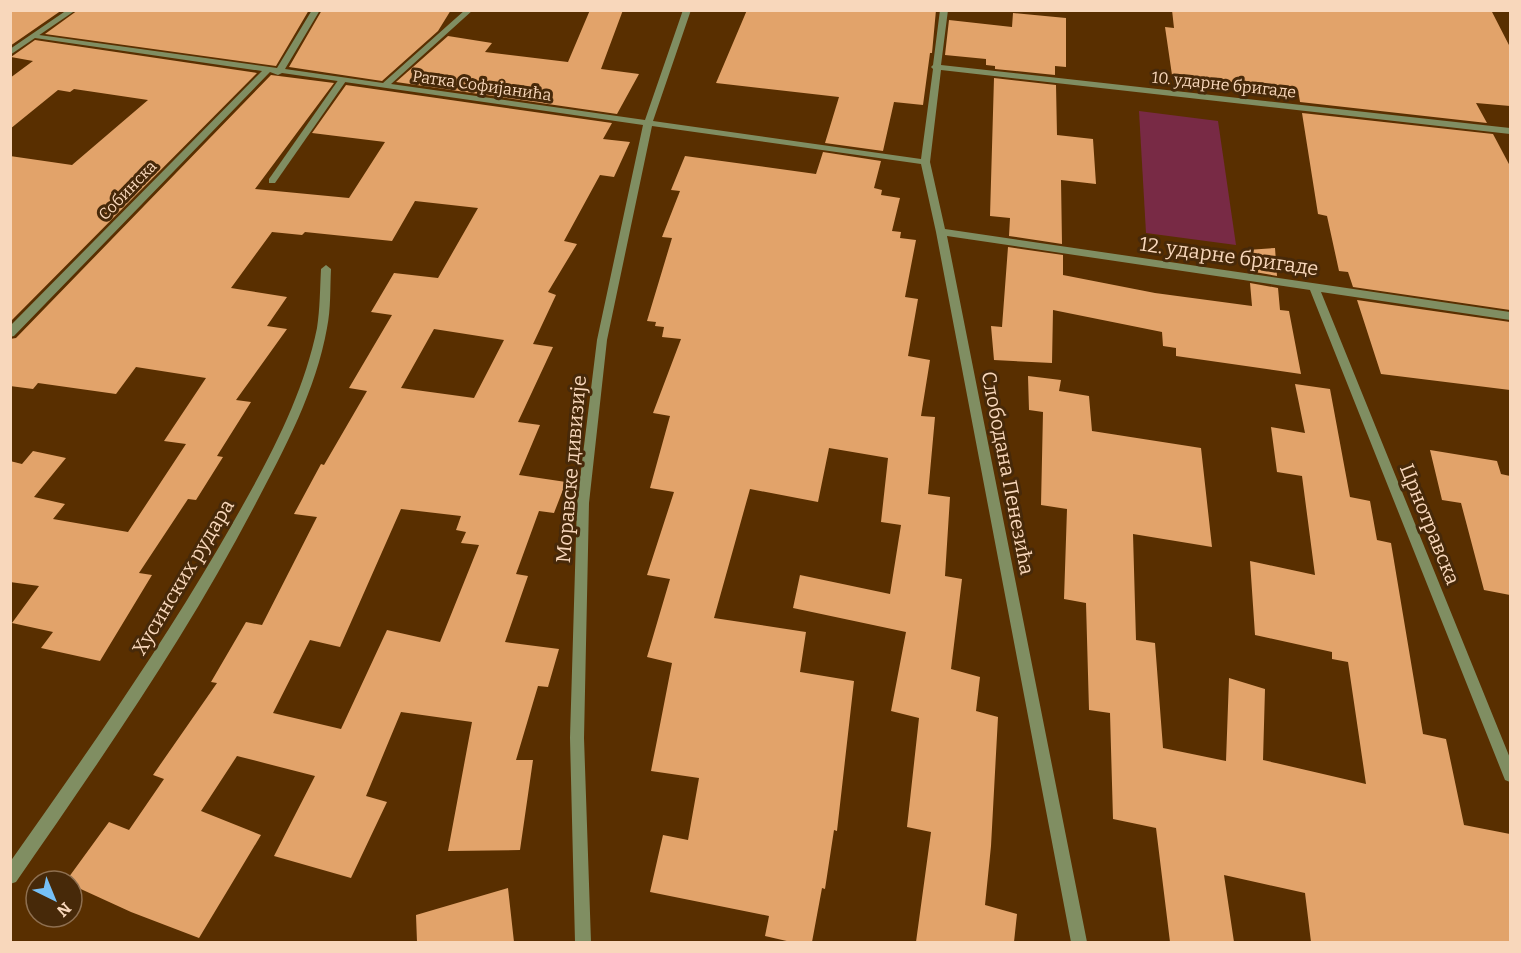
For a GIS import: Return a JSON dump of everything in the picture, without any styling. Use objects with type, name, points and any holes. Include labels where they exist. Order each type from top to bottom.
[{"type":"street","points":[[10,53],[73,10]]},
{"type":"street","points":[[278,73],[316,10]]},
{"type":"street","points":[[384,86],[470,10]]},
{"type":"street","name":"Моравске дивизије","points":[[583,942],[577,738],[584,503],[602,340],[648,124],[687,10]]},
{"type":"street","name":"Слободана Пенезића","points":[[944,10],[935,67],[925,162],[941,232],[1079,942]]},
{"type":"street","name":"Ратка Софијанића","points":[[35,36],[278,73],[925,162]]},
{"type":"street","name":"10. ударне бригаде","points":[[935,67],[1510,131]]},
{"type":"street","name":"Собинска","points":[[10,333],[266,71]]},
{"type":"street","points":[[272,181],[342,81]]},
{"type":"street","name":"12. ударне бригаде","points":[[941,232],[1510,316]]},
{"type":"street","name":"Хусинских рудара","points":[[10,876],[108,737],[187,614],[260,486],[300,397],[322,328],[326,269]]},
{"type":"street","name":"Црнотравска","points":[[1314,287],[1510,775]]},
{"type":"shaded area","points":[[1139,111],[1218,121],[1236,245],[1146,233]]},
{"type":"building","points":[[10,10],[62,10],[10,46]]},
{"type":"building","points":[[78,10],[309,10],[276,66],[45,34]]},
{"type":"building","points":[[322,10],[451,10],[438,31],[382,81],[289,67]]},
{"type":"building","points":[[590,10],[623,10],[601,69],[639,74],[617,114],[396,82],[448,36],[492,43],[485,52],[568,62]]},
{"type":"building","points":[[747,10],[936,10],[932,53],[930,53],[923,105],[894,102],[883,151],[825,143],[839,97],[716,83]]},
{"type":"building","points":[[1172,10],[1491,10],[1510,47],[1510,106],[1476,103],[1487,123],[1300,102],[1298,90],[1172,75],[1165,27],[1174,28]]},
{"type":"building","points":[[1013,13],[1066,18],[1066,67],[1055,66],[1055,75],[995,69],[995,66],[986,65],[986,59],[945,55],[949,20],[1012,27]]},
{"type":"building","points":[[35,40],[257,73],[10,322],[10,156],[72,165],[148,100],[74,89],[70,92],[58,90],[10,129],[10,78],[33,61],[11,57]]},
{"type":"building","points":[[271,75],[334,83],[255,189],[349,198],[385,142],[312,133],[346,85],[612,123],[603,139],[630,142],[614,177],[600,175],[564,241],[577,244],[548,292],[556,295],[533,344],[553,347],[518,422],[540,425],[519,475],[566,482],[554,513],[539,511],[516,574],[528,576],[505,642],[559,649],[548,687],[538,686],[516,760],[533,760],[520,850],[448,851],[472,722],[401,712],[366,796],[387,802],[351,878],[274,856],[315,776],[237,756],[201,811],[261,835],[199,938],[131,912],[84,890],[84,869],[75,869],[109,822],[129,830],[164,779],[153,775],[217,683],[211,682],[246,622],[262,625],[317,517],[294,514],[321,464],[324,465],[367,391],[349,388],[392,315],[371,312],[394,273],[438,278],[478,208],[415,201],[392,241],[305,232],[302,235],[272,232],[231,288],[287,297],[267,326],[287,329],[236,400],[251,402],[217,456],[223,457],[196,500],[188,499],[139,573],[152,575],[100,661],[41,648],[53,632],[12,623],[39,586],[10,582],[10,461],[22,464],[33,451],[66,458],[34,497],[65,504],[53,519],[128,532],[186,444],[164,441],[206,378],[136,367],[116,394],[38,383],[33,389],[10,386],[10,339],[16,338]],"holes":[[[434,329],[504,340],[474,398],[401,388]],[[401,509],[461,516],[456,530],[466,532],[461,543],[479,545],[440,642],[387,630],[341,729],[273,713],[310,640],[340,647]]]},
{"type":"building","points":[[994,78],[1056,85],[1057,135],[1093,139],[1096,184],[1061,180],[1062,244],[1009,236],[1010,218],[990,216]]},
{"type":"building","points":[[1302,113],[1493,134],[1510,166],[1510,310],[1353,287],[1348,272],[1339,271],[1327,216],[1318,214]]},
{"type":"building","points":[[823,152],[881,161],[874,188],[882,190],[881,195],[900,198],[892,231],[901,232],[900,238],[916,240],[905,297],[918,299],[908,356],[930,360],[921,416],[935,417],[928,494],[950,497],[945,576],[962,579],[951,669],[980,677],[976,711],[998,717],[991,846],[985,905],[1017,914],[1014,942],[916,942],[931,832],[907,827],[919,718],[891,711],[906,632],[793,608],[800,575],[890,594],[901,525],[881,522],[888,458],[829,448],[818,502],[750,489],[714,618],[806,632],[800,672],[854,681],[837,831],[834,830],[825,889],[822,888],[812,942],[791,942],[765,936],[769,916],[650,892],[663,835],[688,840],[699,778],[651,771],[672,663],[647,657],[670,579],[647,575],[674,492],[650,488],[670,416],[653,413],[681,339],[662,337],[664,327],[655,326],[656,322],[647,321],[672,238],[662,237],[680,191],[671,190],[685,156],[816,174]]},
{"type":"building","points":[[1008,247],[1063,255],[1063,275],[1155,293],[1252,306],[1250,283],[1278,288],[1280,310],[1289,311],[1301,374],[1176,356],[1176,348],[1163,346],[1162,332],[1053,310],[1052,363],[994,360],[991,326],[1002,327]]},
{"type":"building","points":[[1275,248],[1277,276],[1249,271],[1247,250]]},
{"type":"building","points":[[1357,300],[1510,322],[1510,390],[1381,374]]},
{"type":"building","points":[[1028,376],[1061,380],[1059,391],[1089,396],[1092,431],[1201,448],[1212,547],[1133,534],[1136,640],[1155,643],[1163,748],[1226,761],[1229,678],[1265,689],[1263,760],[1366,784],[1348,662],[1332,659],[1332,652],[1255,635],[1250,561],[1315,575],[1302,476],[1277,472],[1271,427],[1305,433],[1295,384],[1330,389],[1350,497],[1370,501],[1377,540],[1391,543],[1423,734],[1446,739],[1464,825],[1510,834],[1510,942],[1311,942],[1305,893],[1224,875],[1234,942],[1170,942],[1156,828],[1113,819],[1110,713],[1089,710],[1086,603],[1064,599],[1067,509],[1041,505],[1043,412],[1029,410]]},
{"type":"building","points":[[1430,450],[1497,461],[1501,474],[1510,476],[1510,595],[1484,590],[1461,503],[1442,500]]},
{"type":"building","points":[[508,888],[514,942],[417,942],[416,915]]}]
